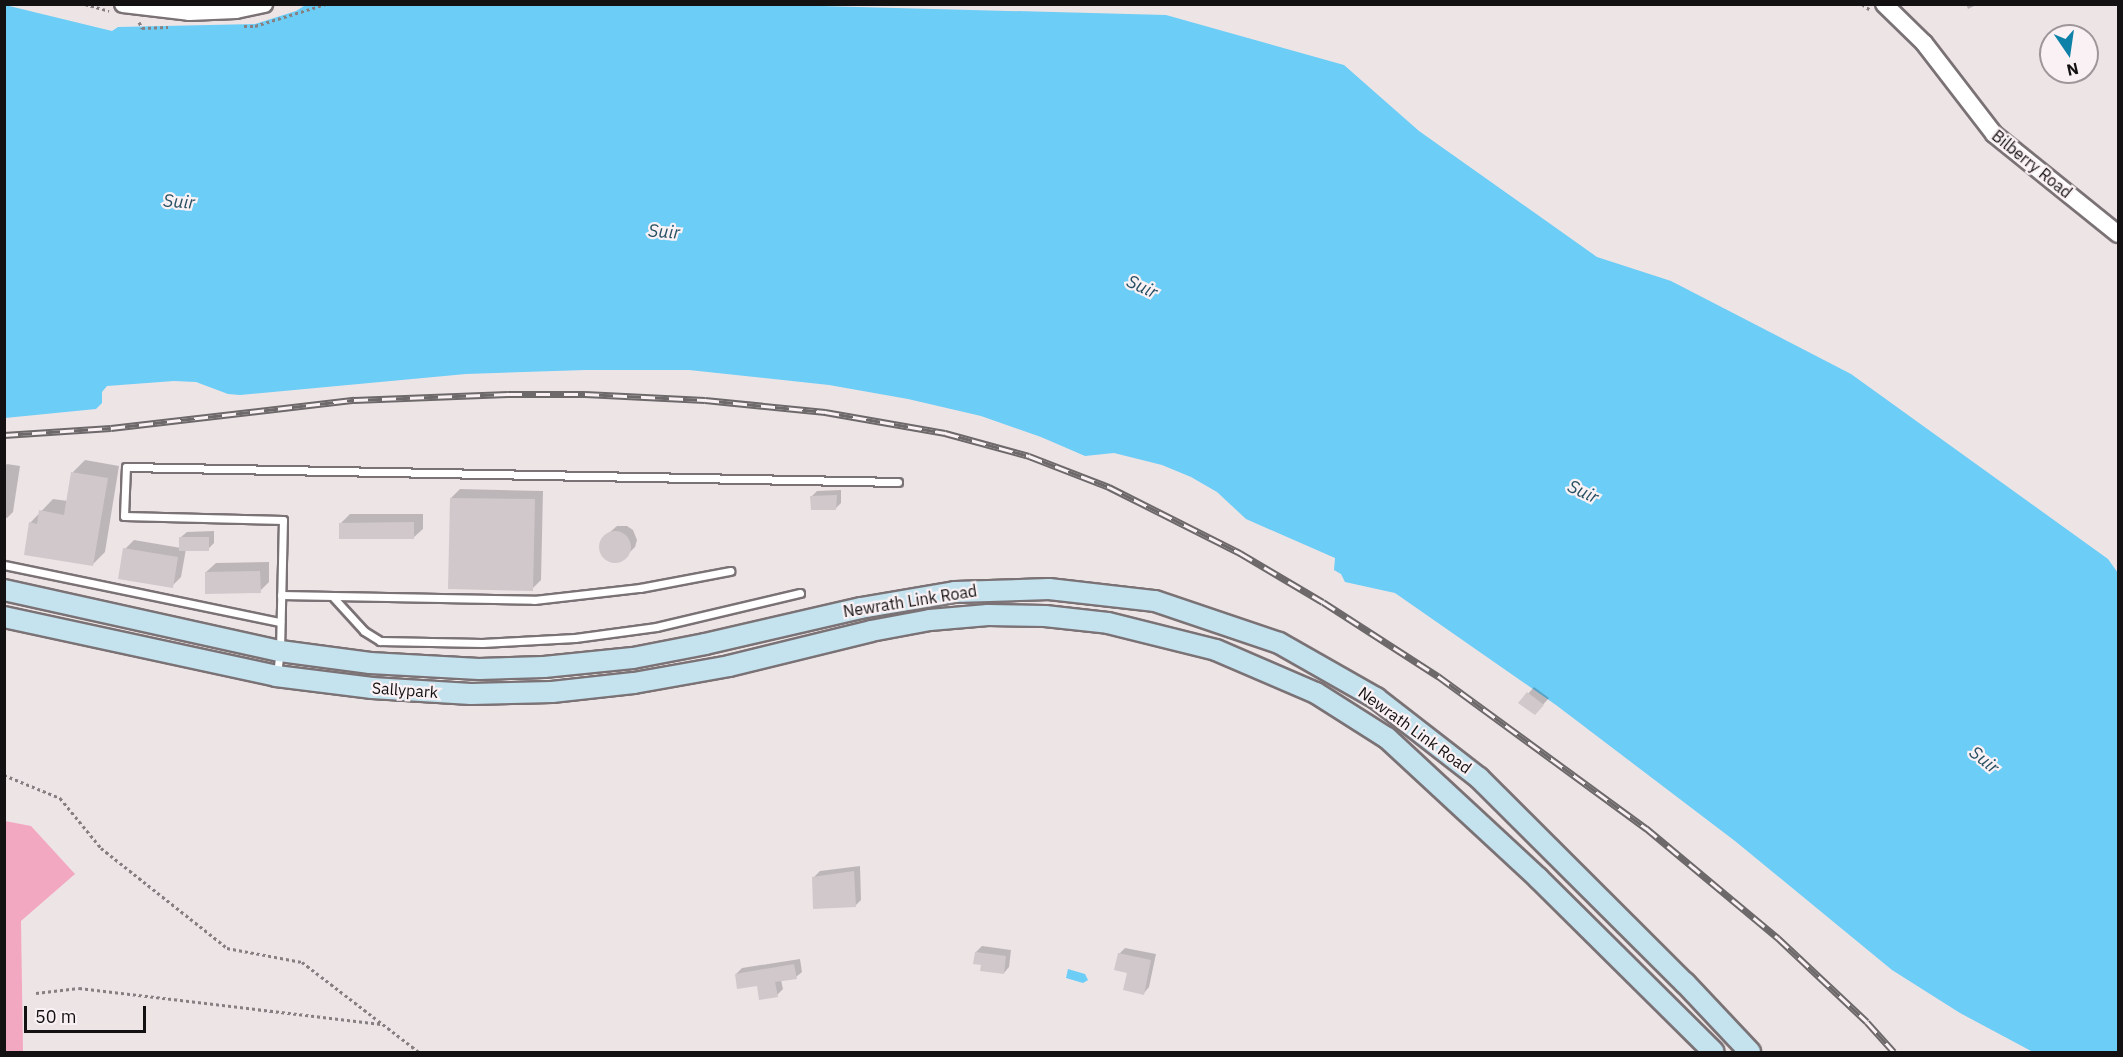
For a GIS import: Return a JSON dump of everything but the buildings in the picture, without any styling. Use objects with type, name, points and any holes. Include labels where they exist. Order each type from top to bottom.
[{"type":"main road","name":"Newrath Link Road","points":[[806,621],[927,595],[980,590],[1049,589],[1155,601],[1279,644],[1376,698],[1479,778],[1677,975],[1750,1053]]},
{"type":"main road","name":"Sallypark","points":[[4,590],[280,651],[413,666],[544,667],[665,652],[806,621]]},
{"type":"main road","name":"Newrath Link Road","points":[[807,646],[930,620],[988,615],[1045,616],[1108,623],[1216,650],[1316,693],[1387,738],[1538,878],[1714,1053]]},
{"type":"main road","name":"Sallypark","points":[[4,617],[276,676],[419,692],[480,694],[552,692],[634,683],[694,673],[807,646]]},
{"type":"street","points":[[123,4],[189,12],[236,10],[264,4]]},
{"type":"street","name":"Bilberry Road","points":[[1884,4],[1924,43],[1994,134],[2118,234]]},
{"type":"lane","points":[[276,676],[280,651],[283,520],[124,516],[126,467],[898,482]]},
{"type":"lane","points":[[4,566],[280,622]]},
{"type":"lane","points":[[281,595],[561,599],[640,588],[730,571]]},
{"type":"lane","points":[[333,597],[364,631],[380,641],[482,642],[574,638],[656,627],[734,611],[800,593]]},
{"type":"path","points":[[4,775],[60,798],[101,848],[227,948],[302,962],[419,1053]]},
{"type":"path","points":[[36,993],[79,988],[382,1024]]},
{"type":"shaded area","points":[[5,821],[31,826],[75,874],[21,921],[23,1052],[5,1052]]},
{"type":"water","name":"Suir","points":[[307,4],[783,5],[1166,15],[1344,65],[1419,131],[1597,257],[1671,281],[1851,374],[2108,559],[2118,573],[2118,1052],[2033,1052],[1960,1013],[1892,970],[1735,841],[1556,705],[1395,593],[1345,582],[1341,574],[1334,570],[1335,558],[1246,519],[1217,492],[1191,477],[1162,465],[1114,453],[1085,456],[1041,437],[981,416],[908,399],[829,385],[689,370],[585,370],[466,374],[240,395],[228,394],[196,382],[174,381],[107,386],[102,392],[102,403],[96,409],[5,418],[5,5],[112,31],[118,27],[255,24],[296,11]]},
{"type":"water","points":[[1068,969],[1085,974],[1088,980],[1083,983],[1066,978]]},
{"type":"railway","points":[[4,435],[111,428],[354,400],[508,394],[585,394],[705,400],[825,412],[945,433],[1029,456],[1109,487],[1240,553],[1323,602],[1438,676],[1646,828],[1778,938],[1867,1022],[1894,1052]]}]
